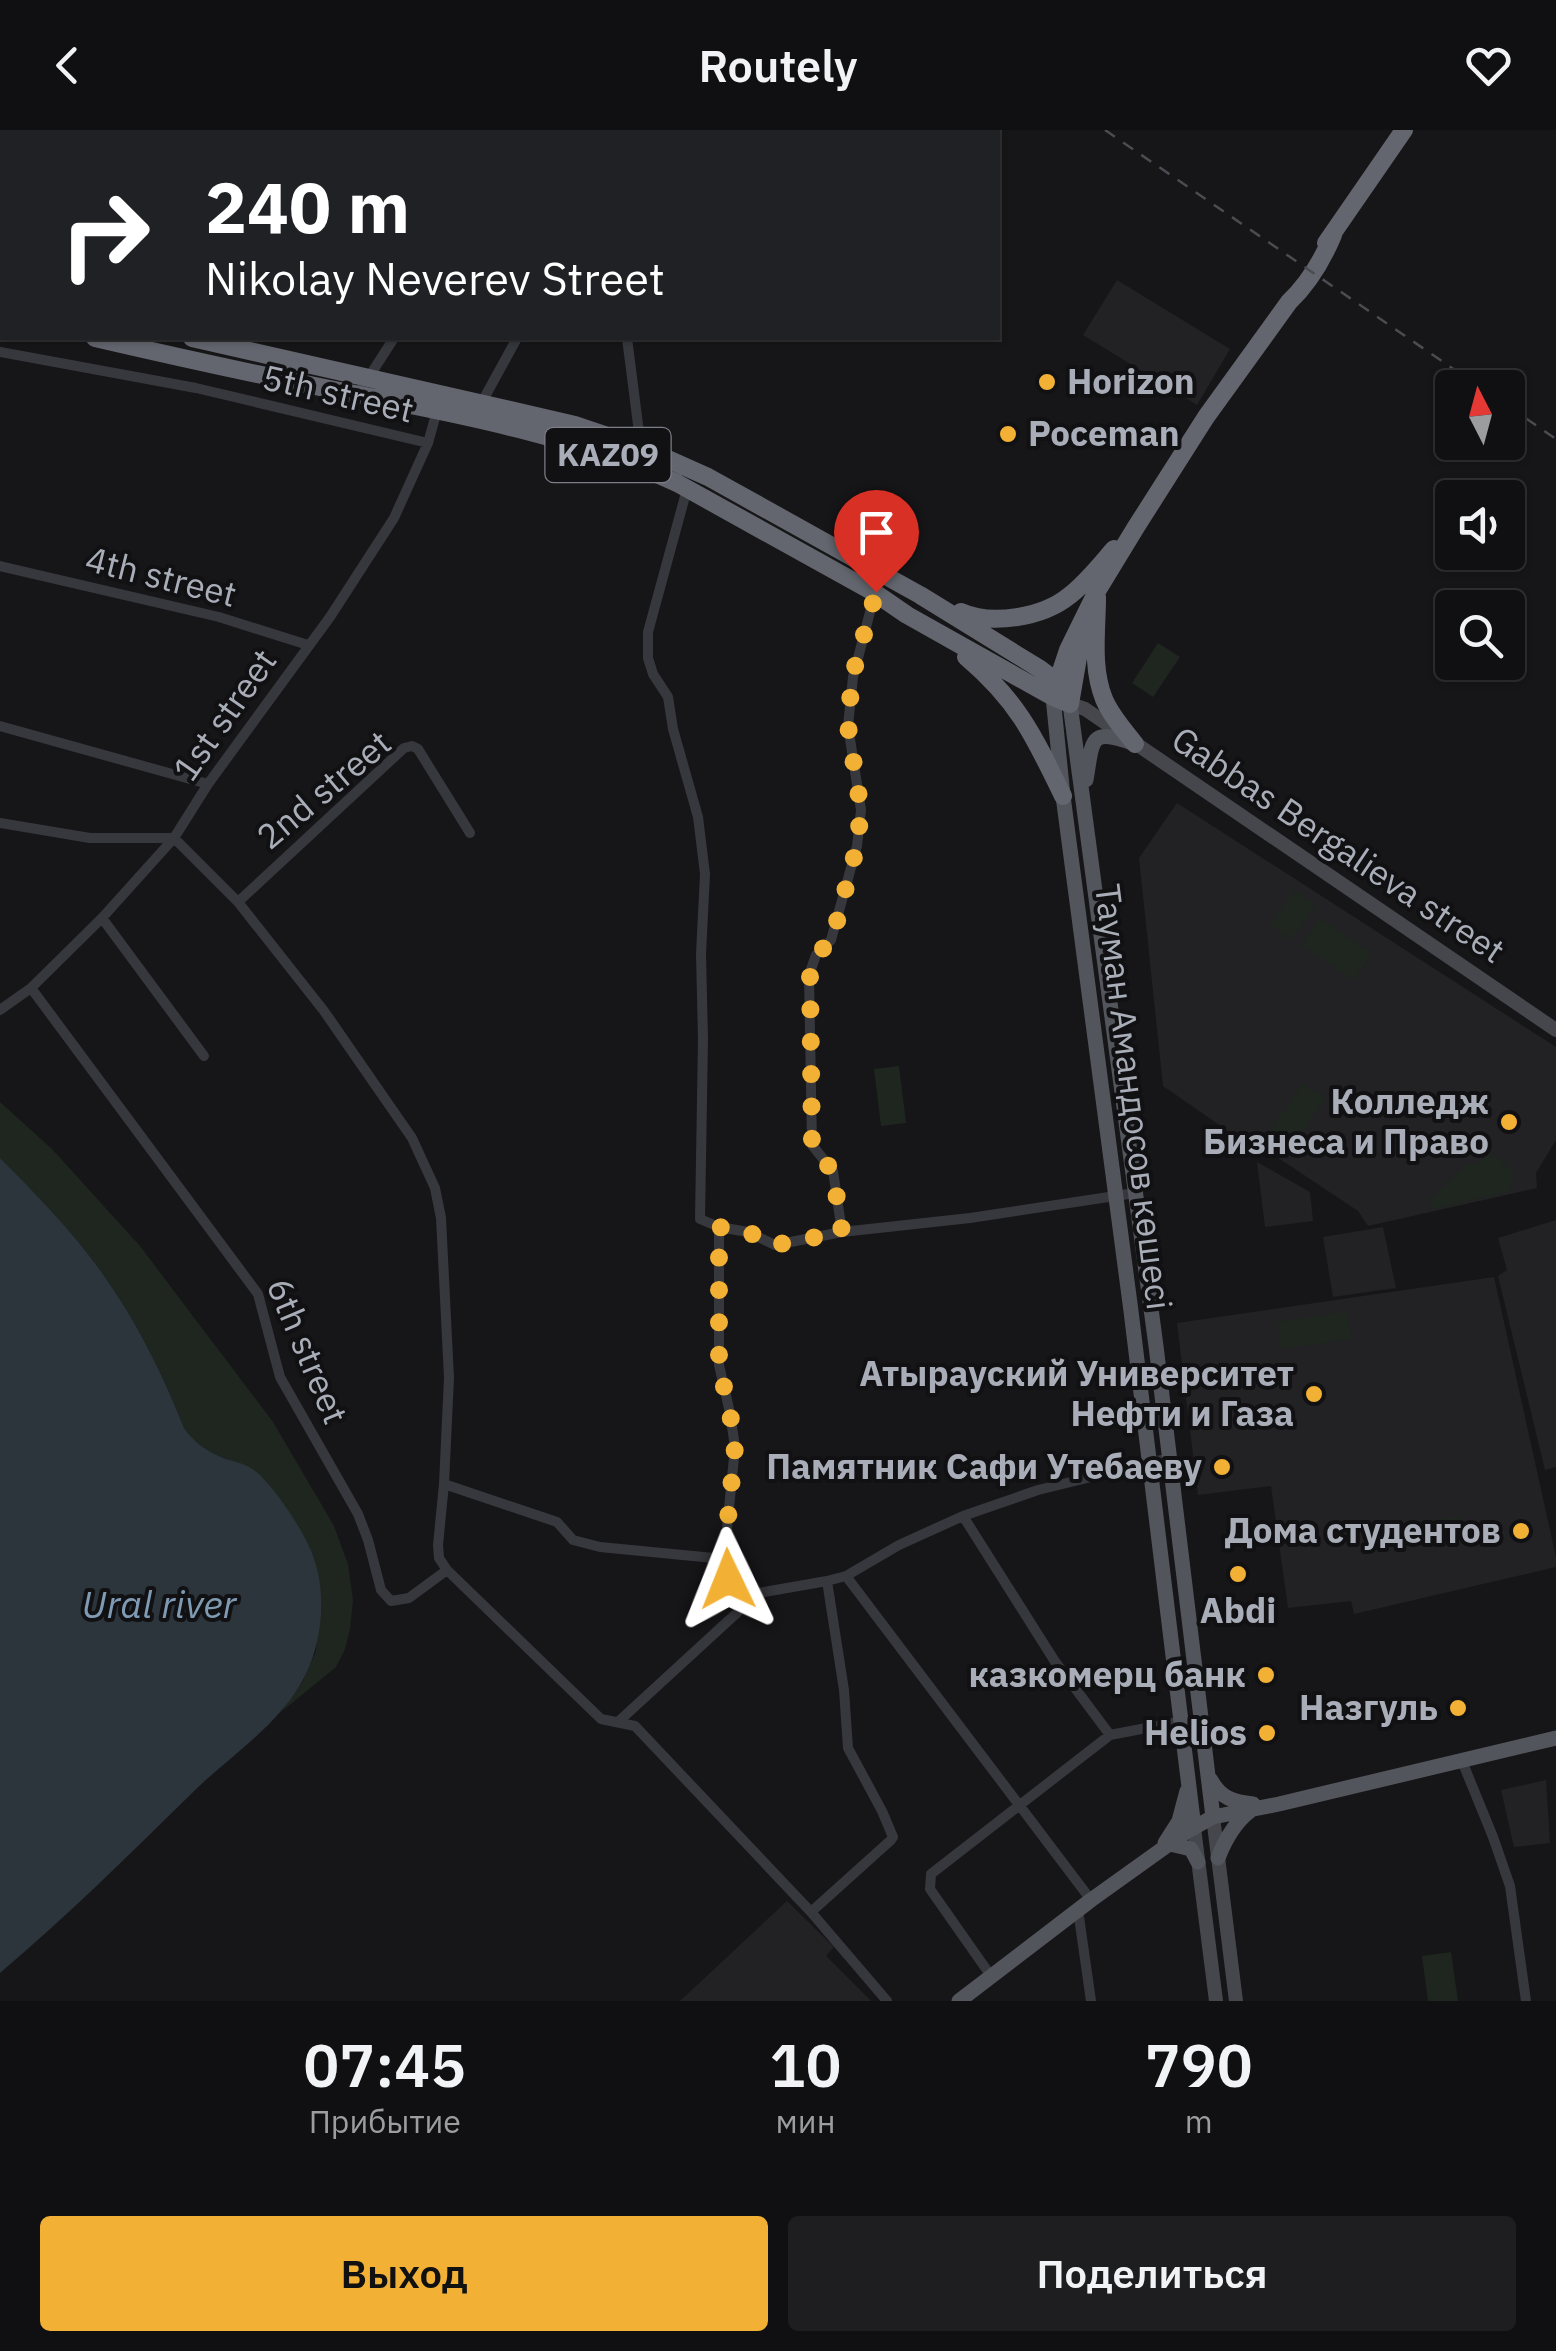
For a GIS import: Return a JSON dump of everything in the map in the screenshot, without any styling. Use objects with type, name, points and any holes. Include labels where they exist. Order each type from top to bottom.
[{"type":"highway","points":[[1066,696],[1084,617],[1097,591],[1206,417],[1315,272],[1333,235],[1403,130]]},
{"type":"highway","name":"KAZ09","points":[[103,340],[188,360],[363,386],[439,402],[596,450],[688,489],[876,592],[907,616],[1066,696]]},
{"type":"highway","name":"KAZ09","points":[[199,340],[363,386]]},
{"type":"highway","name":"KAZ09","points":[[439,402],[482,402],[575,426],[641,448],[708,477],[920,595],[1066,696]]},
{"type":"highway","points":[[1073,795],[1021,715],[996,685],[968,658],[907,616],[920,595],[970,616],[1017,618],[1036,613],[1067,598],[1136,528]]},
{"type":"highway","points":[[1097,591],[1100,685],[1105,701],[1135,744]]},
{"type":"main road","name":"Gabbas Bergalieva street","points":[[1066,696],[1556,1030]]},
{"type":"main road","name":"Тауман Амандосов көшесі","points":[[1066,696],[1116,1195],[1216,2001]]},
{"type":"main road","points":[[1073,795],[1096,740],[1112,736],[1135,744]]},
{"type":"main road","name":"Тауман Амандосов көшесі","points":[[1073,795],[1135,1193],[1212,1817]]},
{"type":"main road","points":[[965,1999],[1085,1905],[1212,1817],[1556,1738]]},
{"type":"main road","points":[[1208,1772],[1221,1795],[1267,1806]]},
{"type":"main road","points":[[1165,1847],[1179,1820],[1190,1782]]},
{"type":"main road","points":[[1218,1858],[1240,1818],[1250,1810]]},
{"type":"main road","points":[[1212,1817],[1236,2001]]},
{"type":"main road","points":[[1165,1847],[1191,1849],[1198,1862]]},
{"type":"street","points":[[363,386],[393,340]]},
{"type":"street","points":[[482,402],[516,340]]},
{"type":"street","points":[[626,340],[641,448]]},
{"type":"street","name":"5th street","points":[[0,352],[196,388],[428,443]]},
{"type":"street","name":"1st street","points":[[0,1010],[31,988],[102,918],[174,838],[208,784],[330,617],[394,518],[428,443],[439,402]]},
{"type":"street","points":[[688,489],[648,632],[648,658],[668,697],[672,728],[698,817],[704,874],[700,954],[700,1219],[748,1232],[775,1245],[842,1232],[970,1218],[1135,1193]]},
{"type":"street","name":"4th street","points":[[0,566],[219,617],[308,645]]},
{"type":"street","points":[[842,1232],[833,1172],[812,1145],[810,975],[816,955],[832,940],[857,846],[861,810],[848,726],[852,677],[876,592]]},
{"type":"street","points":[[0,726],[208,784]]},
{"type":"street","name":"2nd street","points":[[238,902],[404,748],[412,746],[418,750],[470,834]]},
{"type":"street","points":[[0,823],[90,838],[174,838],[238,902],[324,1011],[412,1138],[435,1188],[441,1218],[448,1378],[439,1558],[602,1718],[635,1726],[811,1912],[887,2001]]},
{"type":"street","points":[[102,918],[204,1056]]},
{"type":"street","name":"6th street","points":[[31,988],[258,1294],[280,1377],[358,1514],[380,1590],[392,1601],[409,1598],[447,1570]]},
{"type":"street","points":[[618,1722],[736,1613],[739,1605],[724,1559],[735,1447],[719,1365],[719,1227]]},
{"type":"street","points":[[735,1597],[846,1576],[898,1545],[963,1516],[1038,1490],[1169,1458]]},
{"type":"street","points":[[444,1484],[557,1522],[573,1540],[600,1548],[724,1559]]},
{"type":"street","points":[[963,1516],[1054,1660],[1110,1735]]},
{"type":"street","points":[[846,1576],[1021,1806],[1085,1905],[1092,2001]]},
{"type":"street","points":[[811,1912],[893,1836],[848,1748],[828,1581]]},
{"type":"street","points":[[992,1976],[930,1890],[931,1874],[1110,1735],[1182,1721]]},
{"type":"street","points":[[1462,1760],[1510,1886],[1526,2001]]},
{"type":"shaded area","points":[[1117,280],[1230,349],[1197,405],[1083,335]]},
{"type":"shaded area","points":[[1158,643],[1180,657],[1153,697],[1132,683]]},
{"type":"shaded area","points":[[1177,803],[1556,1047],[1556,1140],[1536,1173],[1537,1188],[1368,1226],[1358,1211],[1245,1136],[1241,1140],[1163,1086],[1139,858]]},
{"type":"shaded area","points":[[1295,890],[1316,905],[1291,940],[1270,925]]},
{"type":"shaded area","points":[[1320,918],[1372,953],[1354,980],[1302,946]]},
{"type":"shaded area","points":[[899,1066],[906,1123],[881,1126],[874,1069]]},
{"type":"shaded area","points":[[1303,1083],[1325,1098],[1293,1145],[1271,1129]]},
{"type":"shaded area","points":[[0,1102],[52,1149],[140,1246],[273,1422],[334,1526],[348,1564],[353,1600],[345,1649],[336,1667],[281,1712],[303,1681],[316,1651],[320,1607],[316,1564],[309,1546],[255,1471],[205,1450],[184,1428],[134,1322],[101,1271],[0,1158]]},
{"type":"shaded area","points":[[1492,1153],[1515,1173],[1508,1192],[1433,1209],[1427,1202],[1470,1162],[1474,1165]]},
{"type":"shaded area","points":[[1257,1162],[1310,1192],[1313,1221],[1265,1227]]},
{"type":"shaded area","points":[[1556,1220],[1556,1467],[1545,1470],[1498,1276],[1507,1270],[1498,1238]]},
{"type":"shaded area","points":[[1383,1227],[1396,1288],[1333,1297],[1323,1237]]},
{"type":"shaded area","points":[[1494,1277],[1556,1567],[1354,1614],[1351,1601],[1288,1608],[1271,1486],[1198,1495],[1177,1323]]},
{"type":"shaded area","points":[[1347,1311],[1351,1339],[1281,1349],[1277,1322]]},
{"type":"shaded area","points":[[1459,1516],[1463,1540],[1421,1545],[1418,1522]]},
{"type":"shaded area","points":[[1412,1522],[1415,1547],[1373,1552],[1370,1528]]},
{"type":"shaded area","points":[[1546,1780],[1550,1843],[1514,1847],[1501,1790]]},
{"type":"shaded area","points":[[787,1901],[834,1947],[826,1956],[871,2001],[680,2001]]},
{"type":"shaded area","points":[[1451,1952],[1458,2001],[1428,2001],[1422,1956]]},
{"type":"water","name":"Ural river","points":[[0,1158],[60,1220],[101,1271],[143,1339],[188,1434],[208,1450],[254,1470],[284,1504],[314,1559],[321,1610],[311,1661],[282,1710],[0,1973]]},
{"type":"railway","points":[[1105,130],[1455,370]]},
{"type":"railway","points":[[1525,418],[1556,439]]},
{"type":"place","name":"Horizon","points":[[1047,382]]},
{"type":"place","name":"Poceman","points":[[1008,434]]},
{"type":"place","name":"Колледж Бизнеса и Право","points":[[1509,1122]]},
{"type":"place","name":"Атырауский Университет Нефти и Газа","points":[[1314,1394]]},
{"type":"place","name":"Памятник Сафи Утебаеву","points":[[1222,1467]]},
{"type":"place","name":"Дома студентов","points":[[1521,1531]]},
{"type":"place","name":"Abdi","points":[[1238,1574]]},
{"type":"place","name":"казкомерц банк","points":[[1266,1675]]},
{"type":"place","name":"Назгуль","points":[[1458,1708]]},
{"type":"place","name":"Helios","points":[[1267,1733]]},
{"type":"route","points":[[728,1579],[724,1559],[735,1447],[719,1365],[719,1227],[748,1232],[775,1245],[842,1232],[833,1172],[812,1145],[810,975],[816,955],[832,940],[857,846],[861,810],[848,726],[852,677],[876,592]]}]
